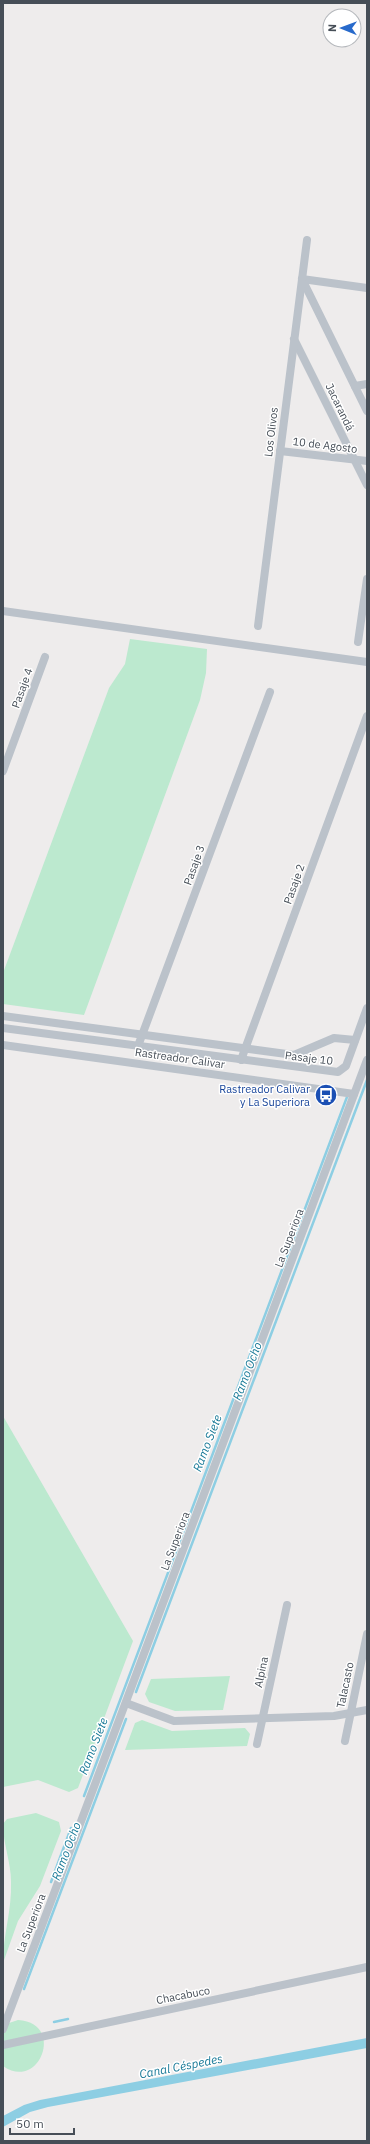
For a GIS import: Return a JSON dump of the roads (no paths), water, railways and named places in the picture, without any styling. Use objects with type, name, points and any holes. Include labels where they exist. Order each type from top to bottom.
[{"type":"street","name":"Los Olivos","points":[[258,626],[307,240]]},
{"type":"street","points":[[302,279],[367,288]]},
{"type":"street","name":"Jacarandá","points":[[302,279],[367,411]]},
{"type":"street","name":"Jacarandá","points":[[294,338],[367,485]]},
{"type":"street","points":[[355,386],[367,384]]},
{"type":"street","name":"10 de Agosto","points":[[280,451],[367,461]]},
{"type":"street","points":[[358,642],[367,579]]},
{"type":"street","points":[[3,611],[367,662]]},
{"type":"street","name":"Pasaje 4","points":[[3,771],[45,657]]},
{"type":"street","name":"Pasaje 3","points":[[138,1046],[270,692]]},
{"type":"street","name":"Pasaje 2","points":[[241,1060],[367,716]]},
{"type":"street","points":[[355,1040],[367,1008]]},
{"type":"street","name":"Pasaje 10","points":[[3,1016],[294,1055],[334,1038],[355,1040],[346,1066],[338,1072],[3,1028]]},
{"type":"street","name":"Rastreador Calivar","points":[[3,1045],[354,1094]]},
{"type":"street","name":"La Superiora","points":[[3,2029],[367,1060]]},
{"type":"street","name":"Alpina","points":[[257,1744],[287,1605]]},
{"type":"street","name":"Talacasto","points":[[345,1741],[367,1634]]},
{"type":"street","points":[[126,1703],[174,1721],[334,1716],[367,1710]]},
{"type":"street","name":"Chacabuco","points":[[3,2045],[367,1967]]},
{"type":"water","points":[[367,2038],[367,2048],[48,2107],[30,2112],[3,2127],[3,2116],[24,2105],[40,2100]]},
{"type":"waterway","name":"Ramo Ocho","points":[[136,1692],[367,1080]]},
{"type":"waterway","name":"Ramo Siete","points":[[84,1796],[347,1097]]},
{"type":"waterway","name":"Ramo Ocho","points":[[24,1989],[126,1719]]},
{"type":"waterway","name":"Ramo Siete","points":[[51,1882],[71,1828]]},
{"type":"waterway","points":[[54,2022],[68,2019]]},
{"type":"place","name":"Rastreador Calivar y La Superiora","points":[[326,1095]]},
{"type":"water label","name":"Canal Céspedes","points":[[181,2066]]}]
